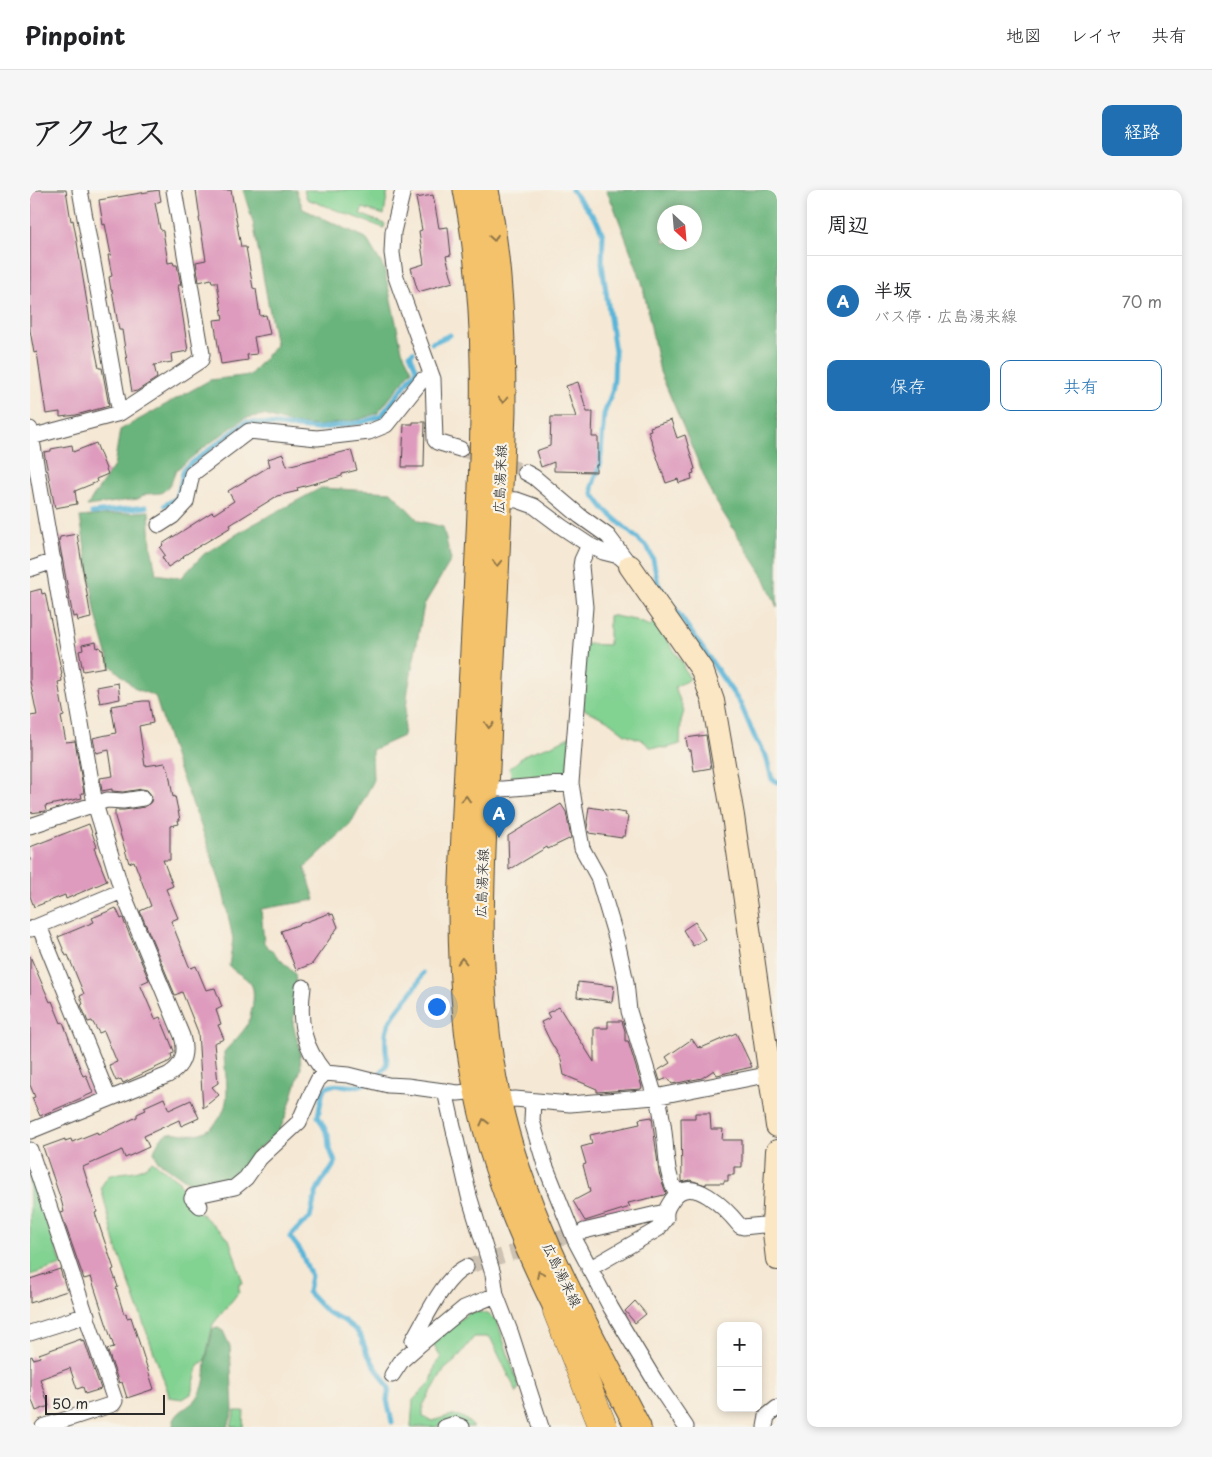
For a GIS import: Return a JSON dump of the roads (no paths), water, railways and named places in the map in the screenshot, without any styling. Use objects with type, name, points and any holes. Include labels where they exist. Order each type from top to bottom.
[{"type":"highway","points":[[557,1310],[603,1427]]},
{"type":"main road","name":"広島湯来線","points":[[466,190],[478,265],[484,352],[482,469],[461,909],[465,1016],[487,1095],[546,1244],[638,1427]]},
{"type":"main road","name":"広島湯来線","points":[[486,190],[496,249],[502,323],[503,410],[480,944],[491,1148],[509,1204],[532,1258],[617,1427]]},
{"type":"street","points":[[80,190],[120,413]]},
{"type":"street","points":[[30,1131],[173,1072],[183,1061],[185,1051],[182,1036],[122,891],[95,804],[31,433],[120,413],[201,360],[202,354],[174,190]]},
{"type":"street","points":[[403,190],[393,232],[392,253],[394,267],[433,379],[434,440],[460,449]]},
{"type":"street","points":[[159,524],[172,516],[186,502],[192,474],[249,431],[317,438],[369,432],[386,425],[422,380],[433,379]]},
{"type":"street","points":[[525,472],[534,477],[580,516],[608,536],[706,678],[713,701],[730,800],[777,1126]]},
{"type":"street","points":[[500,500],[517,500],[534,506],[562,528],[589,545],[603,552],[619,556],[630,566]]},
{"type":"street","points":[[589,545],[582,560],[581,572],[585,607],[584,634],[580,661],[579,700],[571,783],[580,840],[586,856],[598,877],[617,940],[626,982],[629,1011],[656,1097],[664,1132],[668,1167],[672,1183],[678,1193]]},
{"type":"street","points":[[30,569],[54,561]]},
{"type":"street","points":[[486,789],[571,783]]},
{"type":"street","points":[[30,826],[108,800],[123,801],[144,798]]},
{"type":"street","points":[[109,1099],[34,928],[122,891]]},
{"type":"street","points":[[303,987],[301,1002],[303,1033],[316,1062],[325,1074]]},
{"type":"street","points":[[200,1206],[192,1198],[193,1196],[238,1185],[246,1178],[260,1158],[299,1122],[315,1085],[325,1074],[348,1075],[372,1081],[458,1093],[570,1104],[656,1097],[771,1074]]},
{"type":"street","points":[[445,1091],[468,1196],[493,1274],[496,1295],[511,1334],[541,1427]]},
{"type":"street","points":[[533,1101],[532,1121],[545,1165],[589,1269],[650,1373],[686,1427]]},
{"type":"street","points":[[30,1150],[115,1401],[113,1404],[44,1427]]},
{"type":"street","points":[[777,1151],[773,1224],[777,1259]]},
{"type":"street","points":[[584,1231],[665,1212],[678,1193],[687,1190],[695,1190],[705,1194],[740,1226],[773,1224]]},
{"type":"street","points":[[589,1269],[658,1229],[666,1218],[665,1212]]},
{"type":"street","points":[[418,1346],[413,1340],[448,1282],[456,1273],[466,1268]]},
{"type":"street","points":[[392,1375],[402,1360],[464,1308],[496,1295]]},
{"type":"street","points":[[30,1333],[87,1315]]},
{"type":"street","points":[[765,1427],[767,1416],[777,1408]]},
{"type":"street","points":[[445,1427],[454,1424],[462,1427]]},
{"type":"waterway","points":[[572,190],[597,221],[603,235],[602,264],[615,352],[612,392],[604,414],[600,465],[592,487],[593,494],[605,510],[648,548],[653,559],[658,584],[740,703],[756,740],[766,756],[772,779],[777,782]]},
{"type":"waterway","points":[[432,343],[450,335]]},
{"type":"waterway","points":[[165,505],[177,498],[184,469],[246,422],[317,429],[363,422],[381,416],[417,370],[410,354],[413,352]]},
{"type":"waterway","points":[[92,513],[146,507]]},
{"type":"waterway","points":[[373,1079],[387,1065],[385,1040],[388,1026],[396,1012],[416,987],[423,973]]},
{"type":"waterway","points":[[366,1083],[355,1086],[332,1086],[327,1087],[323,1091],[318,1116],[328,1135],[329,1147],[335,1162],[317,1191],[310,1218],[290,1237],[300,1250],[311,1276],[308,1292],[327,1312],[343,1320],[356,1330],[361,1337],[367,1353],[389,1388],[387,1400],[392,1422]]},
{"type":"tunnel","points":[[460,449],[525,472]]},
{"type":"tunnel","points":[[466,1267],[584,1231]]},
{"type":"place","name":"半坂","points":[[499,838]]}]
